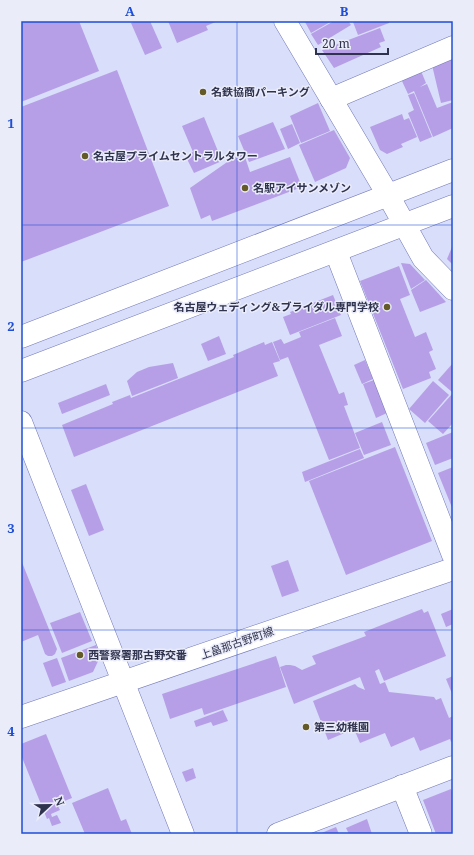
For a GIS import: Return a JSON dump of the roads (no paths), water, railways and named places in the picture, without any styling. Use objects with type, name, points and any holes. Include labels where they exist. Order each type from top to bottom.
[{"type":"street","points":[[285,21],[388,195],[423,258],[453,289]]},
{"type":"street","points":[[331,99],[453,47]]},
{"type":"street","points":[[21,337],[453,170]]},
{"type":"street","points":[[21,371],[336,252],[453,206]]},
{"type":"street","points":[[336,252],[453,555]]},
{"type":"street","points":[[21,422],[183,834]]},
{"type":"street","name":"上畠那古野町線","points":[[21,717],[453,569]]},
{"type":"street","points":[[278,834],[453,767]]},
{"type":"street","points":[[402,786],[421,834]]},
{"type":"place","name":"名鉄協商パーキング","points":[[203,92]]},
{"type":"place","name":"名古屋プライムセントラルタワー","points":[[85,156]]},
{"type":"place","name":"名駅アイサンメゾン","points":[[245,188]]},
{"type":"place","name":"名古屋ウェディング&ブライダル専門学校","points":[[387,307]]},
{"type":"place","name":"西警察署那古野交番","points":[[80,655]]},
{"type":"place","name":"第三幼稚園","points":[[306,727]]}]
